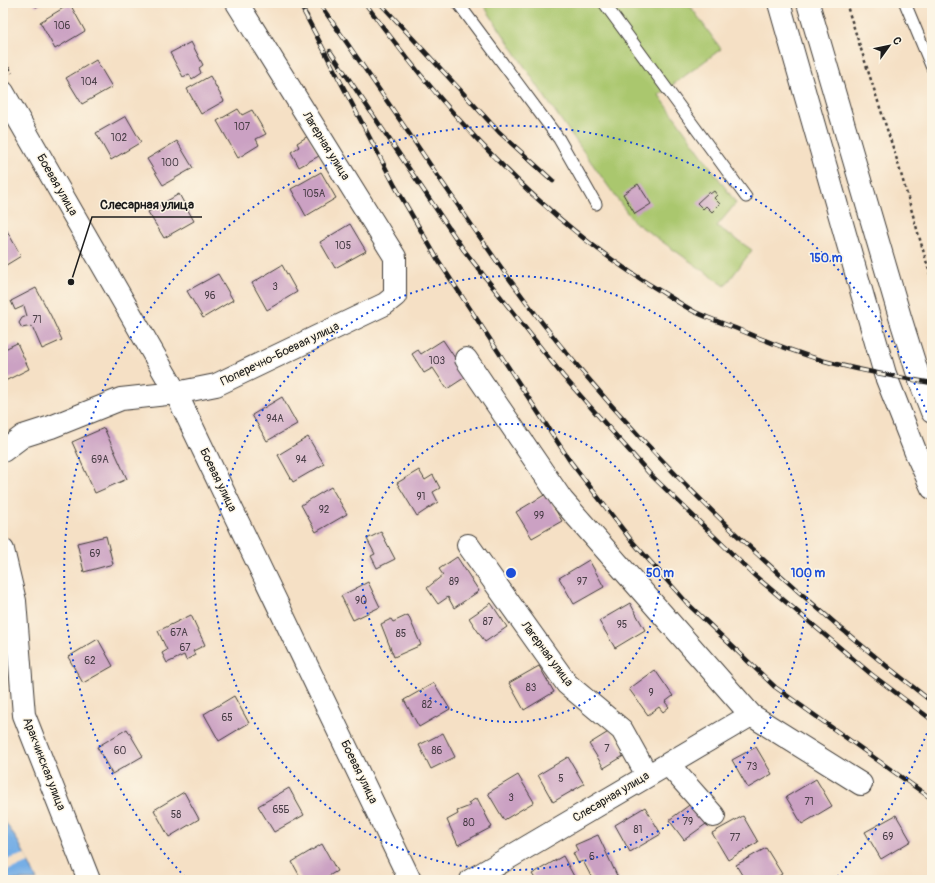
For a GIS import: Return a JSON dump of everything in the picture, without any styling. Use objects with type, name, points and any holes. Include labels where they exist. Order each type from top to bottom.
[{"type":"street","name":"Лагерная улица","points":[[237,3],[395,258],[395,296]]},
{"type":"street","points":[[779,3],[885,374],[916,453],[932,488]]},
{"type":"street","points":[[808,3],[900,317],[920,381],[932,412]]},
{"type":"street","name":"Боевая улица","points":[[3,92],[176,392],[410,880]]},
{"type":"street","name":"Поперечно-Боевая улица","points":[[3,451],[23,436],[51,427],[121,399],[216,385],[385,304],[395,296]]},
{"type":"street","points":[[466,359],[562,500],[751,715],[862,784]]},
{"type":"street","name":"Лагерная улица","points":[[468,545],[567,684],[622,730],[647,775]]},
{"type":"street","name":"Аракчинская улица","points":[[3,550],[15,601],[24,715],[89,880]]},
{"type":"street","name":"Слесарная улица","points":[[471,880],[751,715]]},
{"type":"street","points":[[668,764],[714,816]]},
{"type":"lane","points":[[458,3],[559,139],[596,204]]},
{"type":"lane","points":[[604,3],[746,197]]},
{"type":"lane","points":[[904,3],[932,68]]},
{"type":"lane","points":[[3,634],[15,601]]},
{"type":"path","points":[[846,3],[897,160],[932,281]]},
{"type":"green space","points":[[482,3],[688,3],[721,49],[659,95],[736,203],[717,226],[752,250],[725,286],[633,221],[549,103]]},
{"type":"water","points":[[3,819],[19,843],[37,880],[3,880]]},
{"type":"pier","points":[[25,854],[29,863],[3,872],[3,861]]},
{"type":"building","points":[[33,3],[43,3],[36,7]]},
{"type":"building","points":[[70,4],[85,31],[55,49],[40,22]]},
{"type":"building","points":[[191,42],[203,65],[199,68],[201,73],[192,79],[189,74],[183,77],[170,53]]},
{"type":"building","points":[[96,60],[112,87],[82,104],[66,78]]},
{"type":"building","points":[[210,76],[224,101],[201,114],[187,89]]},
{"type":"building","points":[[238,109],[242,115],[252,110],[266,134],[256,139],[259,145],[238,158],[217,121]]},
{"type":"building","points":[[126,116],[141,142],[111,160],[96,133]]},
{"type":"building","points":[[308,136],[319,156],[299,167],[291,152],[299,147],[297,143]]},
{"type":"building","points":[[177,141],[193,168],[163,185],[147,159]]},
{"type":"building","points":[[321,172],[336,198],[306,216],[291,189]]},
{"type":"building","points":[[638,184],[651,204],[635,214],[623,194]]},
{"type":"building","points":[[714,191],[717,195],[714,198],[720,204],[712,212],[706,206],[703,209],[697,203],[709,192],[710,194]]},
{"type":"building","points":[[179,194],[194,221],[164,238],[148,212]]},
{"type":"building","points":[[350,224],[366,251],[335,268],[320,242]]},
{"type":"building","points":[[6,229],[21,256],[3,267],[3,231]]},
{"type":"building","points":[[282,265],[297,292],[267,310],[252,283]]},
{"type":"building","points":[[218,274],[233,300],[203,318],[187,291]]},
{"type":"building","points":[[36,288],[62,340],[42,349],[32,326],[22,328],[19,323],[22,318],[27,316],[24,306],[15,310],[11,301]]},
{"type":"building","points":[[443,340],[467,376],[447,389],[433,368],[424,373],[412,354],[418,350],[421,354]]},
{"type":"building","points":[[17,343],[29,369],[3,382],[3,350]]},
{"type":"building","points":[[282,397],[297,424],[267,441],[252,415]]},
{"type":"building","points":[[104,428],[127,479],[95,493],[72,442]]},
{"type":"building","points":[[308,437],[324,464],[293,482],[278,455]]},
{"type":"building","points":[[419,470],[425,480],[433,475],[440,488],[433,492],[438,502],[417,516],[397,483]]},
{"type":"building","points":[[331,487],[347,514],[316,532],[301,505]]},
{"type":"building","points":[[546,494],[562,521],[532,538],[516,512]]},
{"type":"building","points":[[381,532],[395,559],[377,568],[371,556],[375,554],[367,539]]},
{"type":"building","points":[[106,536],[113,564],[84,572],[77,543]]},
{"type":"building","points":[[457,557],[479,591],[454,608],[448,597],[438,604],[427,588],[443,575],[439,569]]},
{"type":"building","points":[[589,560],[604,587],[574,604],[559,578]]},
{"type":"building","points":[[368,582],[380,607],[353,620],[341,596]]},
{"type":"building","points":[[491,603],[507,627],[485,642],[469,618]]},
{"type":"building","points":[[630,603],[645,630],[615,648],[599,621]]},
{"type":"building","points":[[191,615],[205,645],[193,651],[195,655],[186,660],[184,655],[167,663],[162,653],[167,650],[158,631]]},
{"type":"building","points":[[408,615],[421,645],[394,657],[381,624],[391,619],[393,622]]},
{"type":"building","points":[[98,639],[113,666],[83,683],[68,657]]},
{"type":"building","points":[[539,666],[554,692],[524,710],[509,683]]},
{"type":"building","points":[[655,670],[673,696],[665,702],[669,707],[663,712],[659,707],[648,715],[629,689]]},
{"type":"building","points":[[434,683],[450,709],[419,727],[404,700]]},
{"type":"building","points":[[234,696],[249,723],[219,741],[204,714]]},
{"type":"building","points":[[127,729],[143,756],[112,774],[97,747]]},
{"type":"building","points":[[610,731],[625,755],[604,768],[589,744]]},
{"type":"building","points":[[443,733],[455,757],[431,769],[419,745]]},
{"type":"building","points":[[756,747],[772,774],[748,788],[732,760]]},
{"type":"building","points":[[568,757],[584,784],[553,802],[538,775]]},
{"type":"building","points":[[518,775],[534,802],[504,820],[488,793]]},
{"type":"building","points":[[816,779],[832,806],[802,824],[786,797]]},
{"type":"building","points":[[289,788],[304,815],[274,832],[258,806]]},
{"type":"building","points":[[184,792],[199,819],[169,837],[154,810]]},
{"type":"building","points":[[477,798],[492,827],[458,845],[447,820],[458,814],[457,811],[470,806],[468,803]]},
{"type":"building","points":[[692,803],[706,824],[684,840],[669,820]]},
{"type":"building","points":[[645,807],[661,834],[630,852],[615,825]]},
{"type":"building","points":[[896,815],[911,841],[881,859],[865,832]]},
{"type":"building","points":[[743,816],[758,842],[728,860],[712,833]]},
{"type":"building","points":[[598,835],[619,880],[593,880],[583,861],[578,863],[573,853],[578,851],[575,845]]},
{"type":"building","points":[[322,844],[337,871],[322,880],[302,880],[292,862]]},
{"type":"building","points":[[766,848],[782,874],[772,880],[745,880],[736,865]]},
{"type":"building","points":[[563,856],[576,880],[536,880],[532,874]]},
{"type":"railway","points":[[298,3],[307,16]]},
{"type":"railway","points":[[319,3],[518,291],[555,339],[615,410],[657,455],[744,542],[836,624],[932,702]]},
{"type":"railway","points":[[365,3],[429,84],[463,124],[499,162],[537,199],[577,233],[619,264],[695,312],[778,345],[834,364],[932,383]]},
{"type":"railway","points":[[380,3],[499,132],[553,181]]},
{"type":"railway","points":[[304,12],[395,186],[438,260],[570,461],[631,540],[688,604],[775,687],[932,799]]},
{"type":"railway","points":[[330,51],[463,249],[563,376],[649,473],[754,575],[871,674],[932,720]]},
{"type":"place","name":"Слесарная улица","points":[[71,282]]}]
